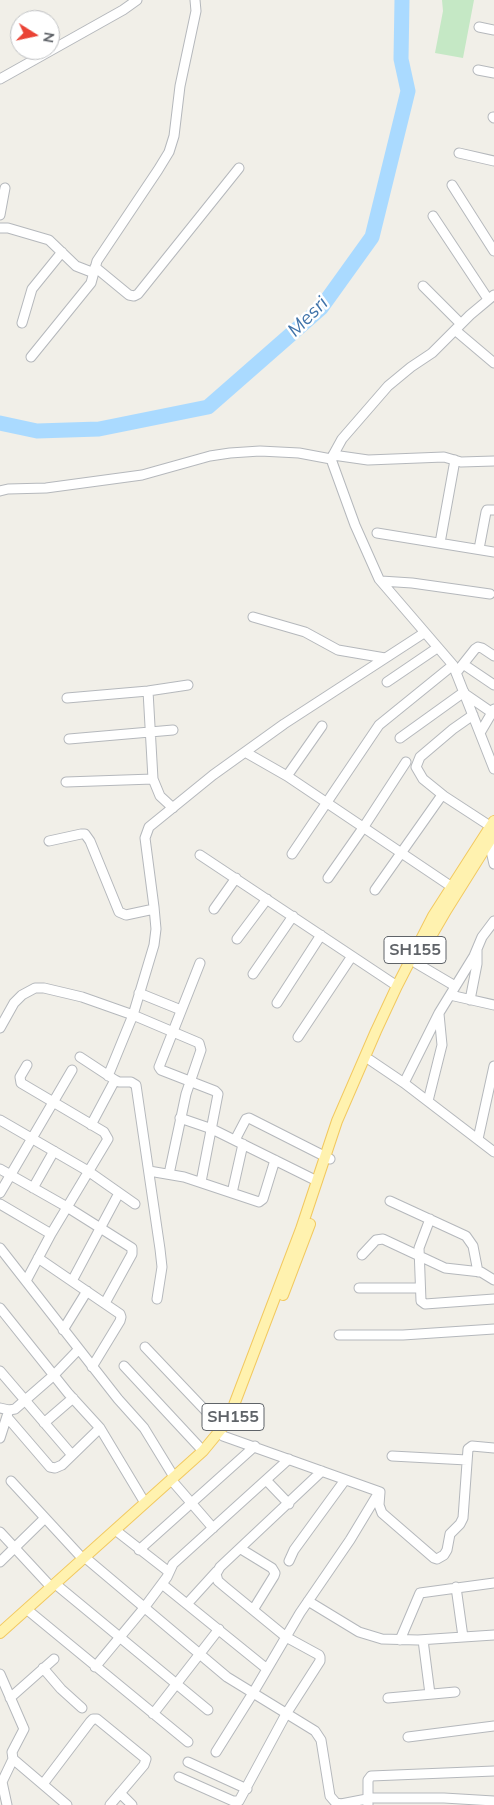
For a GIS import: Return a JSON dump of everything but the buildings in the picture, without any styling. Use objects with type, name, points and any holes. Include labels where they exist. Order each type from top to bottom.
[{"type":"main road","name":"SH155","points":[[354,1090],[397,986],[433,916],[492,831]]},
{"type":"main road","name":"SH155","points":[[0,1632],[55,1587],[146,1503],[213,1448],[237,1410],[304,1240],[343,1112],[416,963],[492,831]]},
{"type":"main road","name":"SH155","points":[[174,1480],[223,1432],[301,1229],[317,1181],[328,1158]]},
{"type":"main road","name":"SH155","points":[[86,1559],[119,1532],[160,1492]]},
{"type":"main road","name":"SH155","points":[[0,1641],[55,1587]]},
{"type":"street","points":[[0,78],[137,0]]},
{"type":"street","points":[[30,357],[91,283],[105,249],[169,152],[174,136],[180,86],[196,11],[195,0]]},
{"type":"street","points":[[479,27],[494,30]]},
{"type":"street","points":[[478,70],[494,73]]},
{"type":"street","points":[[459,153],[494,161]]},
{"type":"street","points":[[0,228],[8,228],[44,238],[54,244],[76,266],[95,270],[129,295],[134,296],[138,294],[239,168]]},
{"type":"street","points":[[452,185],[494,251]]},
{"type":"street","points":[[0,215],[5,188]]},
{"type":"street","points":[[433,216],[491,297],[432,353],[388,386],[342,439],[332,457],[355,525],[381,581],[455,669],[494,769]]},
{"type":"street","points":[[22,323],[32,290],[62,252]]},
{"type":"street","points":[[423,286],[458,327],[494,363]]},
{"type":"street","points":[[0,491],[46,488],[142,475],[230,452],[299,453],[368,460],[444,457],[466,462],[494,461]]},
{"type":"street","points":[[440,543],[455,460]]},
{"type":"street","points":[[479,549],[486,512],[487,510],[494,510]]},
{"type":"street","points":[[377,533],[494,552]]},
{"type":"street","points":[[381,581],[412,583],[490,594]]},
{"type":"street","points":[[253,617],[304,632],[338,650],[385,658]]},
{"type":"street","points":[[92,1125],[133,1015],[154,945],[156,929],[145,838],[149,827],[214,775],[284,724],[424,633]]},
{"type":"street","points":[[292,854],[380,724],[463,664],[478,647],[494,656]]},
{"type":"street","points":[[388,682],[438,648]]},
{"type":"street","points":[[463,664],[494,684]]},
{"type":"street","points":[[67,698],[148,691],[188,685]]},
{"type":"street","points":[[148,691],[153,779],[160,796],[173,808]]},
{"type":"street","points":[[464,693],[493,712],[480,733]]},
{"type":"street","points":[[400,738],[464,693]]},
{"type":"street","points":[[473,715],[452,729],[420,757],[417,763],[418,771],[423,780],[492,831],[494,864]]},
{"type":"street","points":[[287,776],[322,726]]},
{"type":"street","points":[[69,739],[173,730]]},
{"type":"street","points":[[245,752],[287,776],[452,887]]},
{"type":"street","points":[[328,878],[406,762]]},
{"type":"street","points":[[66,782],[153,779]]},
{"type":"street","points":[[375,890],[442,794]]},
{"type":"street","points":[[49,841],[85,834],[90,841],[119,912],[126,915],[154,909]]},
{"type":"street","points":[[200,855],[397,986]]},
{"type":"street","points":[[214,909],[236,878]]},
{"type":"street","points":[[237,939],[267,899]]},
{"type":"street","points":[[253,974],[293,916]]},
{"type":"street","points":[[404,1083],[439,1013],[478,948],[487,938],[494,921]]},
{"type":"street","points":[[277,1003],[321,935]]},
{"type":"street","points":[[470,1000],[478,948]]},
{"type":"street","points":[[298,1037],[352,956]]},
{"type":"street","points":[[416,963],[455,986]]},
{"type":"street","points":[[200,964],[160,1067],[161,1070],[215,1091],[218,1094],[201,1182]]},
{"type":"street","points":[[0,1028],[14,1003],[22,995],[35,988],[44,988],[82,997],[195,1040],[201,1046],[200,1056],[190,1082],[180,1118],[168,1174]]},
{"type":"street","points":[[139,993],[181,1010]]},
{"type":"street","points":[[450,995],[494,1005]]},
{"type":"street","points":[[428,1101],[442,1045],[439,1013]]},
{"type":"street","points":[[80,1056],[111,1078],[119,1082],[131,1082],[136,1085],[162,1267],[157,1299]]},
{"type":"street","points":[[370,1060],[404,1083],[494,1152]]},
{"type":"street","points":[[26,1281],[51,1234],[108,1139],[104,1132],[21,1082],[20,1077],[27,1065]]},
{"type":"street","points":[[478,1140],[492,1089],[494,1066]]},
{"type":"street","points":[[0,1193],[72,1070]]},
{"type":"street","points":[[180,1118],[212,1129],[317,1181]]},
{"type":"street","points":[[232,1193],[239,1142],[246,1120],[249,1118],[328,1158]]},
{"type":"street","points":[[0,1120],[88,1171],[134,1204]]},
{"type":"street","points":[[33,1188],[54,1151]]},
{"type":"street","points":[[149,1171],[201,1182],[255,1201],[261,1201],[275,1160]]},
{"type":"street","points":[[0,1169],[67,1207],[129,1246],[133,1251],[105,1303]]},
{"type":"street","points":[[72,1281],[119,1193]]},
{"type":"street","points":[[390,1201],[466,1236],[471,1241],[478,1272]]},
{"type":"street","points":[[0,1204],[51,1234]]},
{"type":"street","points":[[430,1219],[418,1255],[421,1301],[425,1304],[494,1299]]},
{"type":"street","points":[[362,1255],[379,1238],[445,1268],[478,1272],[494,1280]]},
{"type":"street","points":[[0,1248],[78,1350],[144,1428],[174,1480],[213,1528]]},
{"type":"street","points":[[38,1258],[117,1311],[121,1318],[92,1367]]},
{"type":"street","points":[[359,1288],[420,1288]]},
{"type":"street","points":[[63,1330],[86,1291]]},
{"type":"street","points":[[0,1308],[73,1398],[100,1428],[146,1503]]},
{"type":"street","points":[[339,1336],[403,1335],[494,1329]]},
{"type":"street","points":[[146,1347],[223,1432],[255,1446],[379,1492]]},
{"type":"street","points":[[5,1412],[15,1409],[54,1375],[78,1350]]},
{"type":"street","points":[[124,1366],[202,1451]]},
{"type":"street","points":[[0,1371],[72,1455]]},
{"type":"street","points":[[44,1423],[73,1398]]},
{"type":"street","points":[[0,1438],[5,1412]]},
{"type":"street","points":[[5,1412],[50,1467],[58,1468],[100,1428]]},
{"type":"street","points":[[139,1550],[255,1446]]},
{"type":"street","points":[[379,1492],[380,1510],[382,1513],[434,1558],[440,1558],[447,1550],[450,1534],[463,1518],[467,1460],[470,1447],[494,1448]]},
{"type":"street","points":[[392,1456],[467,1460]]},
{"type":"street","points":[[95,1667],[144,1608],[162,1584],[173,1564],[289,1459]]},
{"type":"street","points":[[187,1604],[218,1570],[322,1471]]},
{"type":"street","points":[[266,1480],[289,1504]]},
{"type":"street","points":[[289,1561],[294,1550],[345,1480]]},
{"type":"street","points":[[11,1481],[86,1559],[227,1677],[319,1736],[332,1800],[341,1804],[404,1801],[494,1801]]},
{"type":"street","points":[[216,1752],[308,1601],[350,1540],[379,1492]]},
{"type":"street","points":[[0,1562],[45,1518]]},
{"type":"street","points":[[0,1532],[55,1587],[121,1638],[208,1710]]},
{"type":"street","points":[[119,1532],[168,1572]]},
{"type":"street","points":[[241,1549],[272,1568],[275,1573],[253,1610]]},
{"type":"street","points":[[178,1777],[236,1802],[241,1800],[286,1714],[321,1659],[319,1655],[286,1637],[218,1581],[216,1574],[218,1570]]},
{"type":"street","points":[[400,1640],[420,1592],[494,1583]]},
{"type":"street","points":[[162,1584],[267,1669]]},
{"type":"street","points":[[456,1587],[464,1637]]},
{"type":"street","points":[[308,1601],[367,1636],[382,1639],[423,1640],[494,1635]]},
{"type":"street","points":[[30,1612],[188,1742]]},
{"type":"street","points":[[153,1714],[219,1629]]},
{"type":"street","points":[[423,1640],[430,1694]]},
{"type":"street","points":[[10,1698],[54,1659]]},
{"type":"street","points":[[43,1668],[61,1689],[82,1708]]},
{"type":"street","points":[[0,1674],[24,1730],[12,1752],[13,1759],[2,1782],[7,1805]]},
{"type":"street","points":[[388,1698],[455,1692]]},
{"type":"street","points":[[43,1784],[90,1722],[93,1719],[97,1720],[146,1759],[144,1765],[110,1805]]},
{"type":"street","points":[[408,1737],[494,1726]]},
{"type":"street","points":[[13,1759],[67,1805]]},
{"type":"street","points":[[188,1762],[247,1789]]},
{"type":"street","points":[[368,1802],[368,1780],[371,1776],[494,1771]]},
{"type":"street","points":[[120,1794],[132,1805]]},
{"type":"green space","points":[[442,0],[474,0],[463,58],[435,53],[443,11]]},
{"type":"waterway","name":"Mesri","points":[[0,423],[37,431],[99,429],[208,407],[321,308],[372,237],[408,91],[401,59],[402,0]]}]
